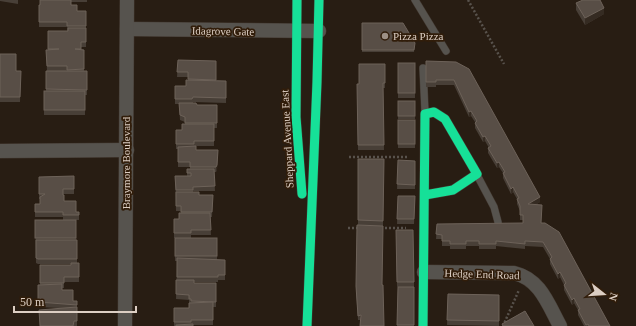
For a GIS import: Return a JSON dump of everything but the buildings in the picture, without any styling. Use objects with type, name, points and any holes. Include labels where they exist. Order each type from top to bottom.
[{"type":"main road","name":"Sheppard Avenue East","points":[[297,0],[296,117],[308,277]]},
{"type":"main road","name":"Sheppard Avenue East","points":[[307,326],[308,277],[317,114],[319,0]]},
{"type":"main road","points":[[423,326],[425,114],[434,112],[445,119],[477,174],[453,190],[425,195]]},
{"type":"street","name":"Braymore Boulevard","points":[[125,326],[128,0]]},
{"type":"street","name":"Idagrove Gate","points":[[128,30],[319,31]]},
{"type":"street","points":[[0,151],[126,150]]},
{"type":"street","name":"Hedge End Road","points":[[424,272],[514,273],[526,276],[535,283],[560,326]]},
{"type":"lane","points":[[415,0],[446,51]]},
{"type":"lane","points":[[424,68],[425,114]]},
{"type":"lane","points":[[477,174],[494,207],[498,222]]},
{"type":"path","points":[[468,0],[504,64]]},
{"type":"path","points":[[349,157],[408,157]]},
{"type":"path","points":[[348,228],[363,228]]},
{"type":"path","points":[[378,228],[408,228]]},
{"type":"path","points":[[503,326],[521,286]]},
{"type":"traffic: fast","points":[[297,0],[296,117],[302,194]]},
{"type":"traffic: fast","points":[[307,326],[319,0]]},
{"type":"traffic: fast","points":[[423,326],[425,114],[434,112],[445,119],[477,174],[453,190],[425,195]]},
{"type":"place","name":"Pizza Pizza","points":[[385,36]]}]
